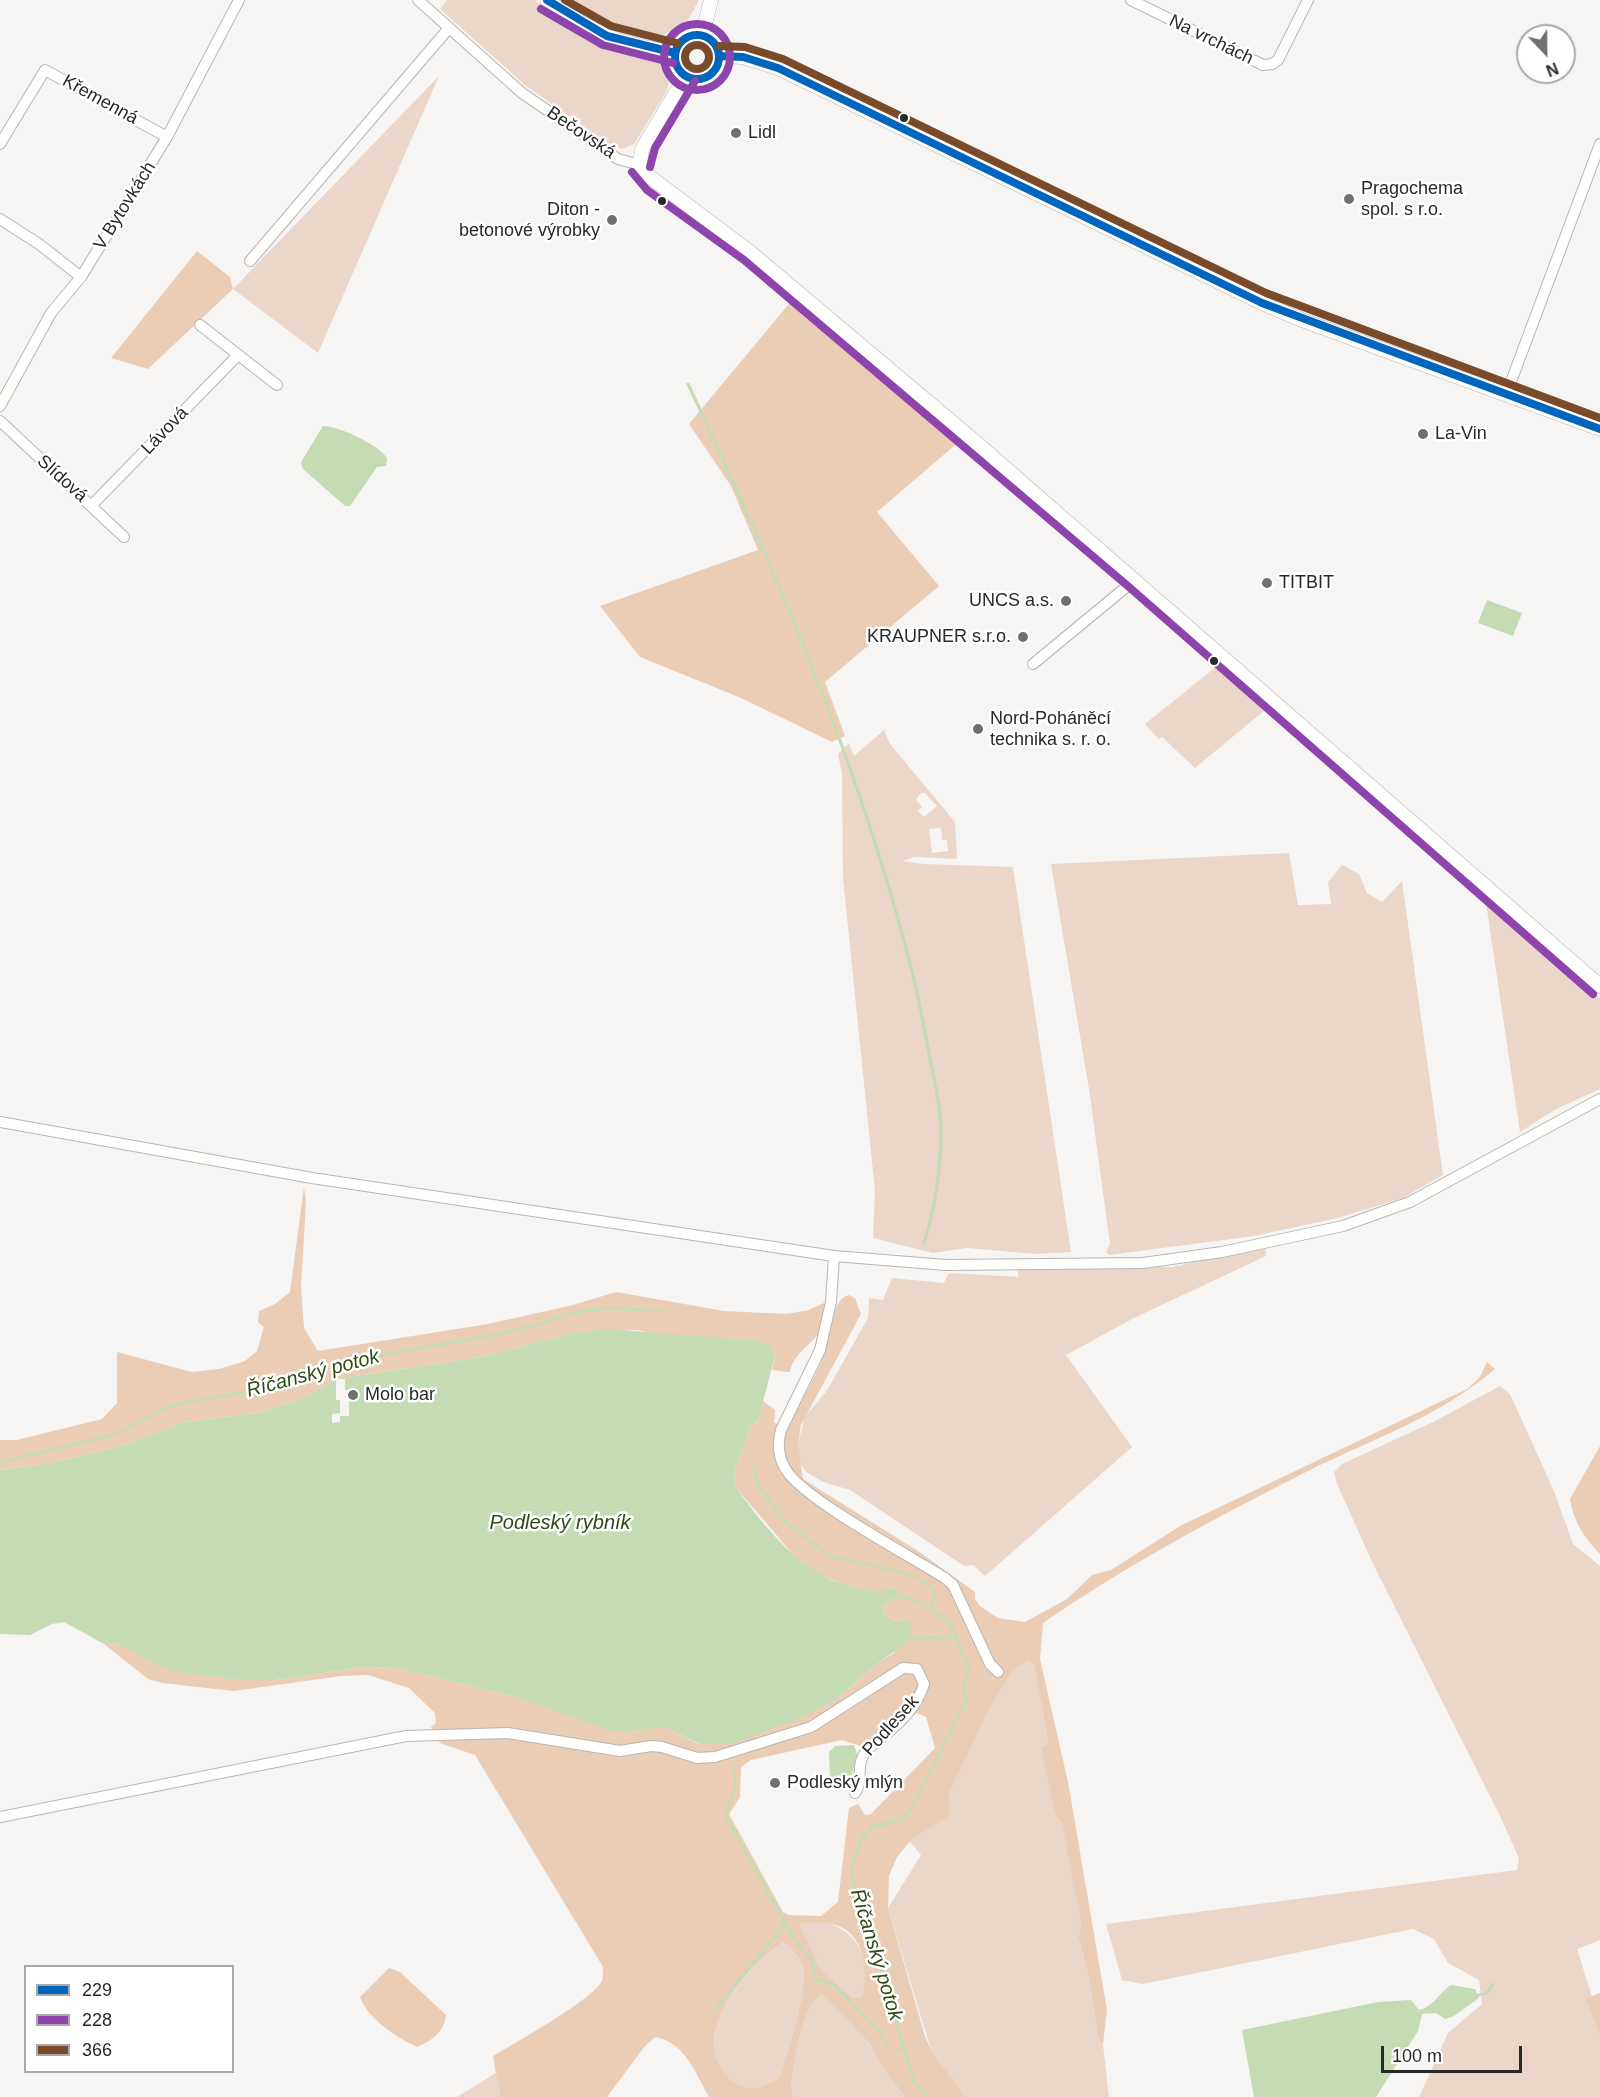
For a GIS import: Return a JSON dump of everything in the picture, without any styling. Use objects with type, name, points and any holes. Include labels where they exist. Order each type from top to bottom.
[{"type":"street","name":"V Bytovkách","points":[[0,406],[51,313],[81,277],[167,137],[239,0]]},
{"type":"street","name":"Bečovská","points":[[418,0],[522,93],[618,159],[640,165],[654,182],[750,252],[1136,579],[1600,986]]},
{"type":"street","points":[[547,0],[596,33],[619,43],[675,53]]},
{"type":"street","points":[[702,35],[711,0]]},
{"type":"street","name":"Na vrchách","points":[[1131,0],[1263,65],[1272,64],[1278,60],[1308,0]]},
{"type":"street","points":[[250,261],[449,28]]},
{"type":"street","points":[[702,35],[712,40],[719,56],[716,67],[709,75],[698,79],[686,76],[678,69],[675,53],[685,38],[702,35]]},
{"type":"street","points":[[719,56],[743,57],[778,68],[1262,303],[1302,320],[1600,429]]},
{"type":"street","name":"Křemenná","points":[[0,144],[45,70],[167,137]]},
{"type":"street","points":[[640,165],[645,144],[686,76]]},
{"type":"street","points":[[1506,395],[1600,144]]},
{"type":"street","points":[[0,219],[39,244],[81,277]]},
{"type":"street","points":[[200,325],[277,385]]},
{"type":"street","name":"Lávová","points":[[91,506],[238,355]]},
{"type":"street","name":"Slídová","points":[[0,421],[65,485],[124,537]]},
{"type":"street","points":[[1033,664],[1136,579]]},
{"type":"street","points":[[0,1122],[312,1178],[834,1256],[946,1265],[1143,1263],[1222,1252],[1343,1226],[1410,1202],[1600,1099]]},
{"type":"street","points":[[834,1256],[831,1302],[820,1350],[782,1430],[779,1439],[780,1458],[792,1477],[820,1500],[953,1585],[990,1664],[998,1672]]},
{"type":"street","name":"Podlesek","points":[[0,1816],[406,1736],[508,1733],[620,1751],[651,1746],[697,1758],[715,1757],[811,1727],[908,1667],[917,1669],[923,1677],[921,1695],[900,1721],[867,1750],[860,1767],[861,1784],[855,1793]]},
{"type":"shaded area","points":[[447,0],[535,0],[587,37],[619,51],[667,64],[671,74],[667,91],[634,144],[622,149],[605,142],[525,85],[440,9]]},
{"type":"shaded area","points":[[563,0],[699,0],[686,24],[663,35],[636,34],[596,23]]},
{"type":"shaded area","points":[[439,76],[318,353],[233,289]]},
{"type":"shaded area","points":[[197,251],[230,277],[233,289],[148,369],[111,358]]},
{"type":"shaded area","points":[[793,299],[961,440],[877,512],[939,586],[825,682],[845,736],[832,742],[741,698],[640,657],[600,606],[758,550],[731,486],[689,424]]},
{"type":"shaded area","points":[[1221,663],[1264,700],[1265,710],[1195,768],[1162,737],[1159,739],[1145,724]]},
{"type":"shaded area","points":[[884,730],[890,744],[955,822],[957,859],[914,857],[902,861],[924,864],[1013,867],[1071,1252],[1036,1254],[967,1248],[933,1253],[873,1238],[875,1191],[843,878],[842,774],[838,754],[849,743],[854,756]],"holes":[[[921,793],[925,793],[937,806],[924,817],[918,811],[922,807],[916,800]],[[941,828],[942,840],[947,840],[948,851],[932,853],[929,829]]]},
{"type":"shaded area","points":[[1289,853],[1298,905],[1331,904],[1328,882],[1342,865],[1359,874],[1367,893],[1382,902],[1402,881],[1443,1175],[1403,1198],[1338,1218],[1254,1236],[1109,1255],[1106,1252],[1110,1244],[1089,1089],[1051,864]]},
{"type":"shaded area","points":[[1485,896],[1600,998],[1600,1089],[1554,1110],[1520,1132]]},
{"type":"shaded area","points":[[304,1187],[306,1203],[301,1286],[304,1328],[318,1351],[488,1324],[573,1305],[616,1292],[724,1311],[787,1314],[809,1310],[828,1301],[826,1320],[820,1332],[795,1359],[790,1372],[772,1370],[775,1356],[637,1330],[578,1332],[481,1357],[336,1379],[306,1397],[262,1412],[180,1423],[126,1445],[52,1463],[0,1470],[0,1440],[17,1440],[102,1419],[117,1403],[117,1352],[192,1372],[219,1369],[245,1361],[257,1351],[264,1327],[258,1322],[259,1311],[275,1304],[290,1292]]},
{"type":"shaded area","points":[[1265,1246],[1266,1256],[1134,1318],[1066,1355],[1132,1447],[985,1576],[973,1565],[964,1566],[850,1490],[823,1482],[806,1472],[799,1462],[798,1444],[805,1416],[826,1392],[868,1318],[869,1298],[883,1300],[892,1278],[944,1283],[949,1273],[1019,1277],[1016,1268],[1172,1267]]},
{"type":"shaded area","points":[[849,1295],[855,1298],[861,1314],[801,1425],[798,1444],[803,1479],[918,1551],[975,1592],[975,1599],[980,1606],[998,1618],[1025,1622],[1067,1599],[1092,1575],[1111,1570],[1180,1526],[1467,1389],[1480,1377],[1487,1362],[1495,1369],[1474,1386],[1428,1414],[1308,1471],[1173,1542],[1107,1581],[1043,1623],[1040,1659],[1068,1782],[1107,2010],[1103,2044],[1098,2038],[1088,1973],[1078,1937],[1081,1923],[1062,1824],[1056,1817],[1041,1748],[1048,1744],[1034,1664],[1029,1660],[1014,1669],[991,1706],[949,1793],[951,1815],[911,1840],[897,1857],[889,1876],[888,1908],[925,2036],[931,2050],[966,2097],[905,2097],[887,2074],[869,2043],[821,1994],[811,2005],[800,2037],[792,2079],[794,2097],[709,2097],[682,2052],[665,2040],[655,2037],[645,2046],[607,2097],[500,2097],[493,2056],[584,1999],[602,1981],[603,1967],[475,1755],[440,1743],[431,1727],[436,1723],[435,1713],[409,1688],[368,1675],[341,1676],[234,1691],[162,1683],[148,1679],[104,1644],[117,1643],[187,1672],[237,1680],[275,1680],[364,1667],[396,1668],[519,1698],[631,1731],[654,1726],[665,1727],[698,1744],[731,1744],[834,1701],[878,1663],[894,1653],[904,1620],[894,1622],[883,1612],[884,1605],[901,1594],[893,1588],[881,1593],[847,1586],[813,1572],[797,1559],[736,1488],[734,1473],[750,1427],[758,1420],[763,1401],[775,1410],[774,1423],[787,1425],[818,1368],[826,1349],[836,1309],[843,1298]],"holes":[[[916,1713],[926,1717],[935,1748],[871,1814],[865,1815],[858,1804],[849,1808],[838,1902],[821,1916],[789,1915],[783,1912],[729,1814],[740,1797],[741,1767],[751,1760],[842,1740],[864,1747],[889,1737]],[[799,1923],[832,1924],[843,1928],[851,1935],[858,1944],[865,1966],[861,1998],[853,1998],[819,1966]],[[784,1942],[800,1961],[804,1979],[800,2006],[780,2077],[768,2084],[750,2088],[738,2084],[724,2073],[714,2049],[715,2032],[733,1992],[751,1970]]]},
{"type":"shaded area","points":[[1500,1386],[1510,1394],[1554,1491],[1573,1544],[1600,1566],[1600,1940],[1577,1949],[1592,1997],[1585,1999],[1600,2036],[1600,2097],[1419,2097],[1448,2033],[1482,2004],[1479,1980],[1448,1963],[1434,1939],[1413,1929],[1143,1984],[1122,1980],[1106,1924],[1517,1870],[1519,1858],[1499,1814],[1374,1566],[1337,1484],[1334,1472],[1342,1464],[1433,1422]]},
{"type":"shaded area","points":[[1600,1446],[1600,1554],[1580,1529],[1570,1499]]},
{"type":"shaded area","points":[[1029,1660],[1034,1664],[1048,1744],[1056,1817],[1062,1824],[1071,1867],[1081,1923],[1078,1937],[1088,1973],[1098,2038],[1103,2044],[1109,2097],[966,2097],[931,2050],[888,1908],[921,1855],[909,1841],[951,1815],[949,1793],[991,1706],[1014,1668]]},
{"type":"shaded area","points":[[798,1923],[832,1924],[853,1939],[859,1947],[865,1967],[866,1977],[861,1998],[853,1998],[819,1966]]},
{"type":"shaded area","points":[[784,1942],[798,1957],[803,1968],[804,1979],[796,2022],[780,2077],[768,2084],[750,2088],[738,2084],[724,2073],[714,2049],[715,2032],[733,1992],[762,1960]]},
{"type":"shaded area","points":[[389,1968],[400,1972],[446,2015],[437,2035],[417,2047],[392,2033],[376,2020],[360,1997]]},
{"type":"shaded area","points":[[1600,1993],[1600,2036],[1585,1999]]},
{"type":"shaded area","points":[[821,1994],[869,2043],[887,2074],[905,2097],[794,2097],[792,2079],[800,2037],[811,2005]]},
{"type":"shaded area","points":[[496,2073],[500,2097],[457,2097]]},
{"type":"water","points":[[323,426],[339,429],[358,437],[387,458],[386,466],[377,467],[350,506],[345,506],[303,469],[301,462]]},
{"type":"water","points":[[1487,600],[1522,613],[1513,636],[1478,623]]},
{"type":"water","name":"Podleský rybník","points":[[608,1329],[761,1341],[771,1347],[775,1356],[758,1420],[750,1427],[734,1473],[736,1488],[788,1550],[821,1574],[839,1583],[858,1588],[884,1591],[893,1588],[901,1594],[884,1605],[883,1612],[894,1622],[904,1620],[910,1623],[912,1628],[908,1642],[878,1663],[834,1701],[795,1720],[731,1744],[699,1744],[665,1727],[619,1732],[605,1729],[519,1698],[396,1668],[364,1667],[275,1680],[237,1680],[167,1670],[117,1643],[104,1644],[64,1622],[52,1624],[30,1635],[0,1634],[0,1470],[52,1463],[126,1445],[180,1423],[262,1412],[306,1397],[336,1379],[481,1357],[578,1332]]},
{"type":"water","points":[[854,1745],[857,1754],[849,1787],[839,1788],[830,1778],[829,1752],[835,1746]]},
{"type":"water","points":[[1451,1985],[1475,1989],[1479,1998],[1454,2016],[1445,2019],[1436,2013],[1422,2014],[1418,2031],[1376,2097],[1254,2097],[1242,2030],[1378,2002],[1411,2000],[1419,2010],[1432,2003]]},
{"type":"pier","points":[[336,1379],[345,1379],[345,1390],[351,1390],[351,1400],[349,1401],[349,1416],[340,1416],[340,1422],[332,1423],[332,1414],[340,1413],[340,1400],[336,1400]]},
{"type":"waterway","points":[[688,384],[751,521],[810,661],[862,803],[914,977],[938,1099],[941,1127],[936,1190],[924,1243]]},
{"type":"waterway","name":"Říčanský potok","points":[[0,1462],[117,1434],[169,1406],[251,1391],[345,1361],[490,1336],[547,1322],[569,1313],[605,1308],[667,1311]]},
{"type":"waterway","name":"Říčanský potok","points":[[754,1468],[757,1484],[786,1522],[829,1556],[908,1574],[932,1586],[935,1594],[931,1608],[951,1625],[970,1669],[964,1683],[966,1701],[909,1813],[899,1820],[872,1827],[861,1840],[852,1865],[854,1888],[874,1943],[914,2081],[931,2097]]},
{"type":"waterway","points":[[893,1596],[913,1599],[931,1608]]},
{"type":"waterway","points":[[910,1638],[956,1637]]},
{"type":"waterway","points":[[734,1770],[735,1785],[726,1817],[795,1940],[813,1962],[815,1978],[835,1986],[881,2032],[887,2046]]},
{"type":"waterway","points":[[717,2007],[786,1923]]},
{"type":"waterway","points":[[1479,1995],[1487,1993],[1493,1984]]},
{"type":"waterway","name":"Říčanský potok","points":[[898,2050],[906,2052]]},
{"type":"transit line","name":"229","points":[[547,0],[607,36],[675,53]]},
{"type":"transit line","name":"366","points":[[565,0],[611,26],[677,43]]},
{"type":"transit line","name":"228","points":[[541,9],[603,45],[673,63]]},
{"type":"transit line","name":"228","points":[[697,24],[710,27],[720,34],[727,44],[730,57],[727,70],[720,80],[710,87],[697,90],[684,87],[674,80],[667,70],[664,57],[667,44],[674,34],[684,27],[697,24]]},
{"type":"transit line","name":"229","points":[[697,35],[706,36],[713,41],[718,48],[719,57],[718,66],[713,73],[706,78],[697,79],[688,78],[681,73],[676,66],[675,57],[676,48],[681,41],[688,36],[697,35]]},
{"type":"transit line","name":"366","points":[[697,45],[705,49],[709,57],[705,65],[697,69],[689,65],[685,57],[689,49],[697,45]]},
{"type":"transit line","name":"366","points":[[719,46],[745,47],[783,59],[1266,293],[1600,418]]},
{"type":"transit line","name":"229","points":[[719,56],[743,57],[778,68],[1262,303],[1600,429]]},
{"type":"transit line","name":"228","points":[[650,167],[655,148],[695,81]]},
{"type":"transit line","name":"228","points":[[632,172],[647,190],[744,260],[1129,587],[1593,994]]},
{"type":"place","name":"Lidl","points":[[736,133]]},
{"type":"place","name":"Pragochema spol. s r.o.","points":[[1349,199]]},
{"type":"place","name":"Diton - betonové výrobky","points":[[612,220]]},
{"type":"place","name":"La-Vin","points":[[1423,434]]},
{"type":"place","name":"TITBIT","points":[[1267,583]]},
{"type":"place","name":"UNCS a.s.","points":[[1066,601]]},
{"type":"place","name":"KRAUPNER s.r.o.","points":[[1023,637]]},
{"type":"place","name":"Nord-Poháněcí technika s. r. o.","points":[[978,729]]},
{"type":"place","name":"Molo bar","points":[[353,1395]]},
{"type":"place","name":"Podleský mlýn","points":[[775,1783]]}]
